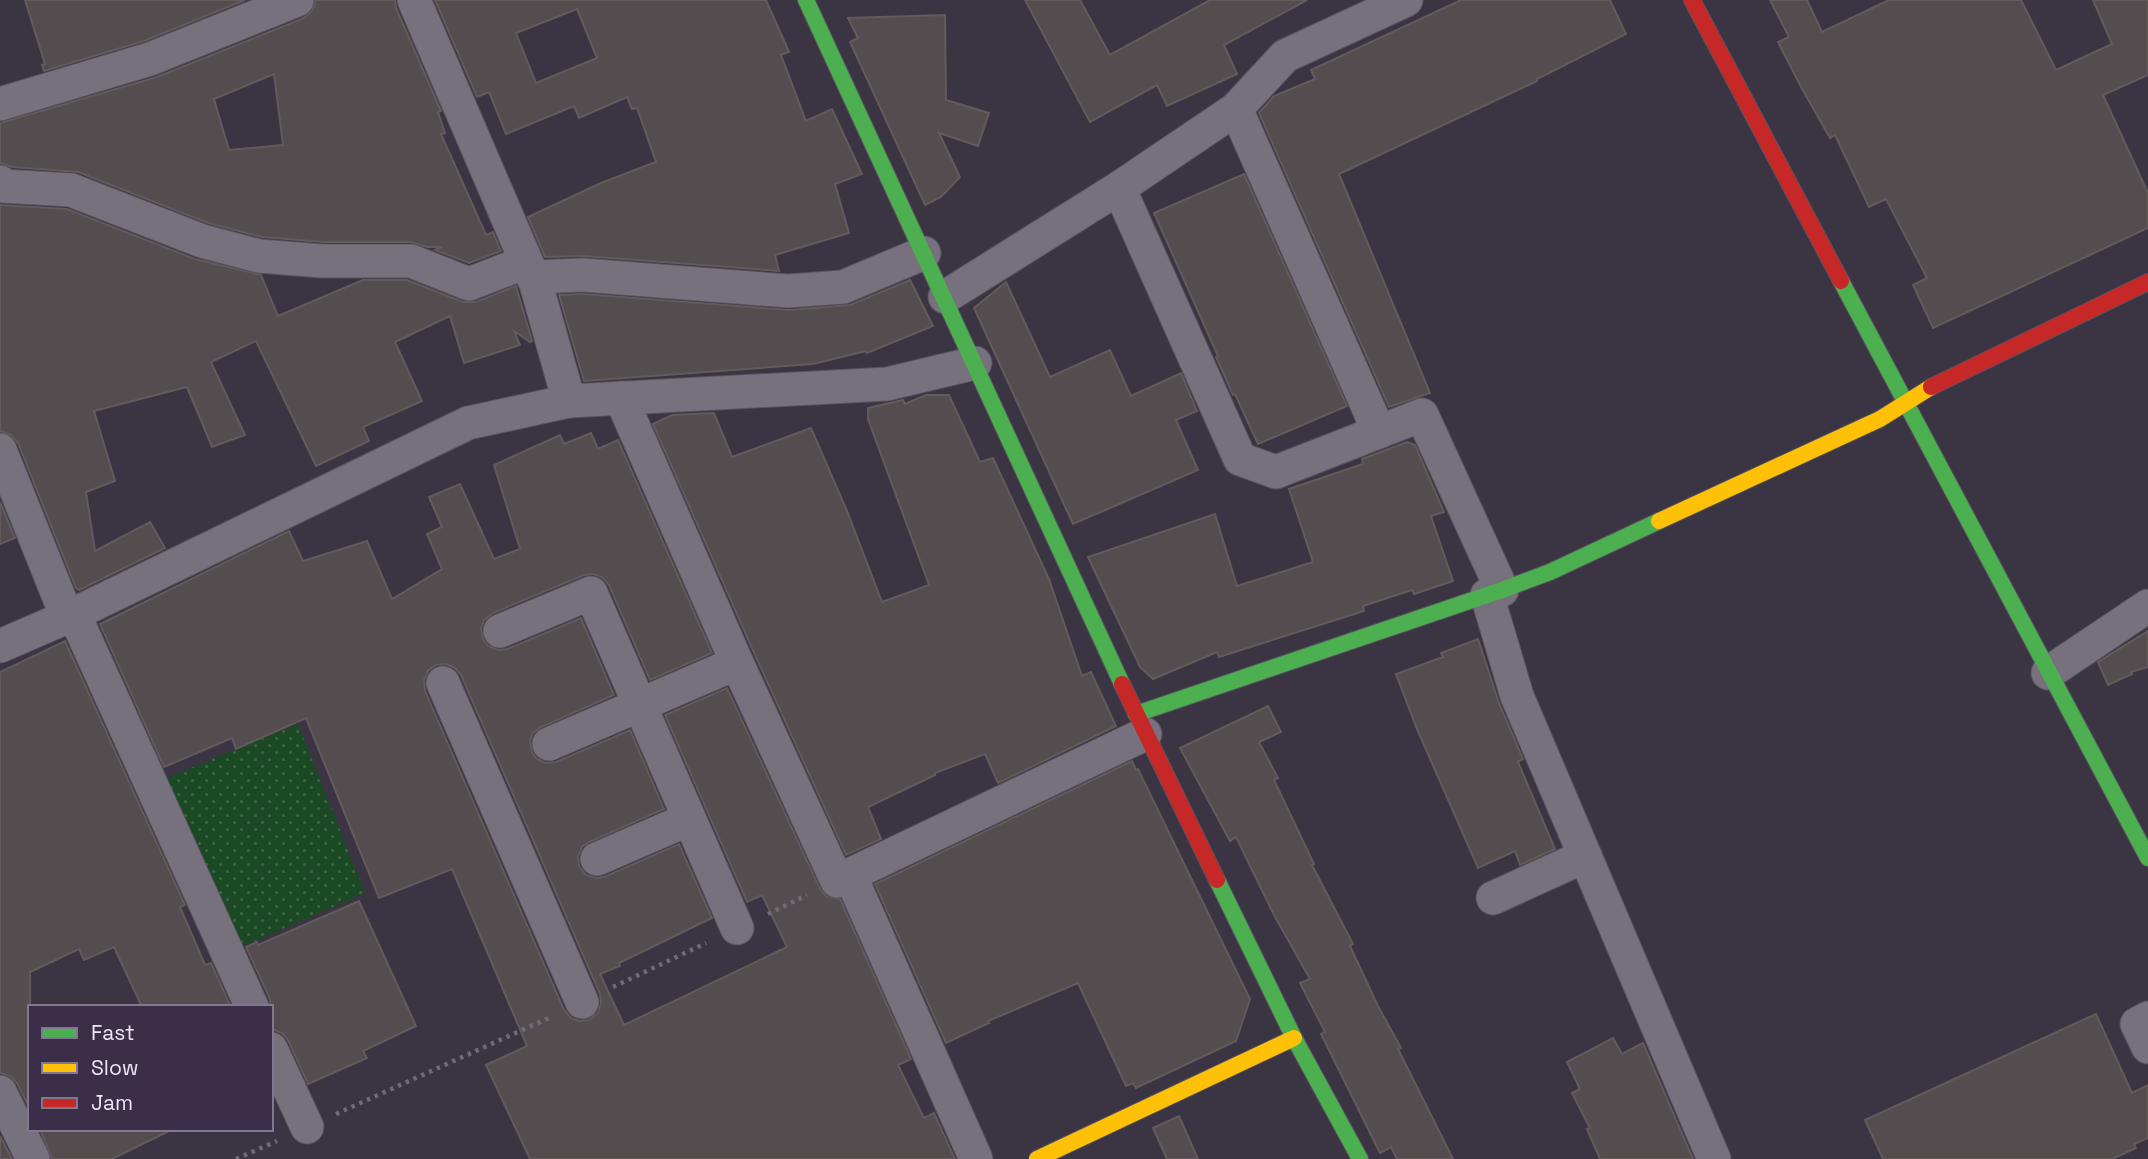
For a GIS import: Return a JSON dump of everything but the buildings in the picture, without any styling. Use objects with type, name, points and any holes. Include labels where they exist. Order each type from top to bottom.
[{"type":"street","points":[[0,104],[150,59],[297,0]]},
{"type":"street","points":[[414,0],[529,269],[569,401]]},
{"type":"street","points":[[807,0],[1140,724],[1294,1038],[1360,1159]]},
{"type":"street","points":[[945,297],[1119,188],[1236,109],[1285,56],[1406,0]]},
{"type":"street","points":[[1692,0],[2148,858]]},
{"type":"street","points":[[1236,109],[1379,432]]},
{"type":"street","points":[[0,181],[2,186],[71,190],[202,241],[259,256],[322,261],[411,261],[469,284],[529,269],[788,291],[843,287],[924,253]]},
{"type":"street","points":[[1119,188],[1240,458],[1276,472],[1422,415],[1494,593],[1517,696],[1714,1159]]},
{"type":"street","points":[[843,878],[1140,724],[1563,566],[1880,419],[1933,386],[2148,282]]},
{"type":"street","points":[[0,646],[71,616],[468,422],[569,401],[887,384],[975,363]]},
{"type":"street","points":[[621,398],[737,663],[843,878],[976,1159]]},
{"type":"street","points":[[0,450],[71,616],[251,1005]]},
{"type":"street","points":[[500,631],[591,593],[737,928]]},
{"type":"street","points":[[2049,673],[2148,606]]},
{"type":"street","points":[[549,744],[737,663]]},
{"type":"street","points":[[443,683],[582,1002]]},
{"type":"street","points":[[597,859],[689,819]]},
{"type":"street","points":[[1493,898],[1585,856]]},
{"type":"street","points":[[2148,1018],[2137,1024],[2148,1047]]},
{"type":"street","points":[[1037,1159],[1294,1038]]},
{"type":"street","points":[[273,1053],[307,1127]]},
{"type":"street","points":[[0,1092],[33,1159]]},
{"type":"path","points":[[236,1159],[582,1002],[843,878]]},
{"type":"green space","points":[[298,724],[365,893],[237,949],[159,781]]},
{"type":"traffic: fast","points":[[806,0],[1122,684]]},
{"type":"traffic: fast","points":[[1841,281],[2148,858]]},
{"type":"traffic: fast","points":[[1136,714],[1502,590],[1550,572],[1659,521]]},
{"type":"traffic: fast","points":[[1217,880],[1294,1038],[1360,1159]]},
{"type":"traffic: slow","points":[[1659,521],[1880,419],[1931,387]]},
{"type":"traffic: slow","points":[[1037,1159],[1294,1038]]},
{"type":"traffic: jam","points":[[1692,0],[1841,281]]},
{"type":"traffic: jam","points":[[1931,387],[2148,282]]},
{"type":"traffic: jam","points":[[1122,684],[1217,880]]}]
